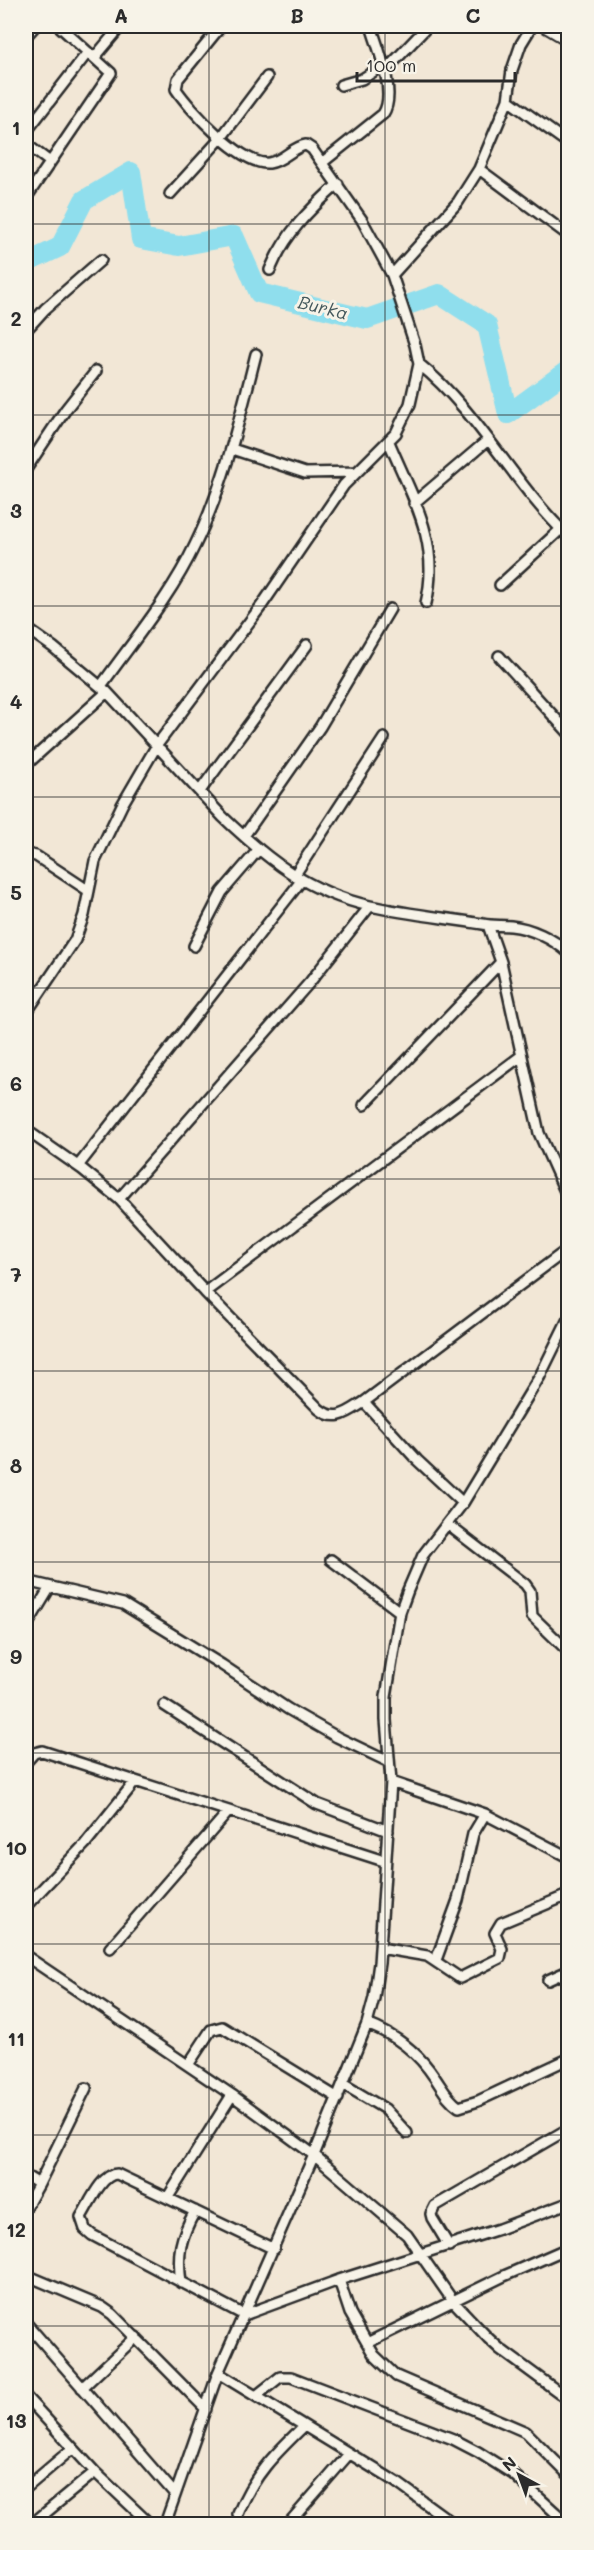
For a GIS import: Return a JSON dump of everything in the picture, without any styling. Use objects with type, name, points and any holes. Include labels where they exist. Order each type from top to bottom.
[{"type":"street","points":[[26,36],[35,26]]},
{"type":"street","points":[[26,198],[110,78],[109,69],[59,26]]},
{"type":"street","points":[[26,132],[92,55],[121,26]]},
{"type":"street","points":[[26,1013],[75,940],[95,861],[122,805],[157,745],[262,605],[335,498],[356,472],[389,442],[410,404],[419,364],[392,275],[362,220],[323,162],[306,145],[299,146],[273,163],[263,164],[255,161],[221,138],[182,97],[176,84],[192,60],[221,26]]},
{"type":"street","points":[[323,162],[383,114],[388,106],[389,98],[383,69],[371,26]]},
{"type":"street","points":[[341,85],[362,79],[383,69],[428,26]]},
{"type":"street","points":[[392,275],[458,202],[479,169],[508,100],[512,70],[521,44],[532,26]]},
{"type":"street","points":[[546,26],[568,39]]},
{"type":"street","points":[[170,194],[221,138],[267,77]]},
{"type":"street","points":[[508,100],[568,143]]},
{"type":"street","points":[[26,144],[50,162]]},
{"type":"street","points":[[479,169],[568,235]]},
{"type":"street","points":[[270,270],[282,243],[305,214],[338,184]]},
{"type":"street","points":[[26,330],[45,309],[101,260]]},
{"type":"street","points":[[26,765],[104,689],[160,604],[195,545],[232,449],[256,354]]},
{"type":"street","points":[[419,364],[456,400],[539,506],[568,536]]},
{"type":"street","points":[[26,469],[60,416],[96,371]]},
{"type":"street","points":[[414,502],[488,440]]},
{"type":"street","points":[[389,442],[425,530],[431,559],[431,583],[426,603]]},
{"type":"street","points":[[232,449],[305,473],[356,472]]},
{"type":"street","points":[[500,585],[561,529]]},
{"type":"street","points":[[243,837],[320,727],[390,609]]},
{"type":"street","points":[[26,628],[104,689],[243,837],[297,878],[335,896],[370,906],[488,925],[513,926],[533,931],[565,949],[568,938]]},
{"type":"street","points":[[200,791],[307,645]]},
{"type":"street","points":[[499,656],[568,732]]},
{"type":"street","points":[[78,1166],[297,878],[384,738]]},
{"type":"street","points":[[194,946],[222,892],[259,849]]},
{"type":"street","points":[[26,854],[36,856],[89,891]]},
{"type":"street","points":[[119,1199],[310,982],[370,906]]},
{"type":"street","points":[[488,925],[501,962],[539,1133],[568,1198]]},
{"type":"street","points":[[364,1105],[501,962]]},
{"type":"street","points":[[205,1292],[521,1056]]},
{"type":"street","points":[[26,1130],[78,1166],[119,1199],[205,1292],[324,1413],[336,1417],[364,1402],[568,1249]]},
{"type":"street","points":[[165,2524],[218,2373],[314,2155],[367,2024],[377,1981],[391,1782],[386,1697],[400,1612],[423,1555],[463,1503],[540,1376],[568,1319]]},
{"type":"street","points":[[364,1402],[417,1460],[463,1503]]},
{"type":"street","points":[[447,1524],[525,1584],[530,1592],[532,1616],[568,1651]]},
{"type":"street","points":[[331,1560],[400,1612]]},
{"type":"street","points":[[26,1581],[49,1589],[94,1596],[123,1604],[288,1709],[389,1762]]},
{"type":"street","points":[[26,1627],[49,1589]]},
{"type":"street","points":[[164,1705],[317,1804],[388,1831]]},
{"type":"street","points":[[26,1762],[34,1753],[42,1751],[134,1783],[229,1810],[384,1861]]},
{"type":"street","points":[[391,1782],[485,1814],[568,1857]]},
{"type":"street","points":[[26,1906],[86,1844],[134,1783]]},
{"type":"street","points":[[110,1948],[229,1810]]},
{"type":"street","points":[[436,1960],[458,1900],[473,1834],[485,1814]]},
{"type":"street","points":[[380,1948],[413,1952],[436,1960],[456,1977],[468,1975],[500,1958],[502,1949],[495,1933],[501,1923],[568,1895]]},
{"type":"street","points":[[26,1956],[232,2095],[314,2155],[407,2235],[453,2301],[500,2349],[568,2398]]},
{"type":"street","points":[[548,1980],[568,1971]]},
{"type":"street","points":[[367,2024],[383,2030],[407,2045],[459,2107],[478,2102],[568,2059]]},
{"type":"street","points":[[188,2065],[211,2030],[222,2027],[338,2098]]},
{"type":"street","points":[[343,2084],[385,2109],[407,2133]]},
{"type":"street","points":[[26,2207],[86,2088]]},
{"type":"street","points":[[168,2197],[232,2095]]},
{"type":"street","points":[[449,2246],[432,2218],[431,2214],[435,2206],[568,2129]]},
{"type":"street","points":[[274,2248],[123,2176],[112,2174],[103,2182],[81,2217],[82,2224],[92,2235],[244,2315],[339,2280],[449,2246],[568,2203]]},
{"type":"street","points":[[26,2176],[39,2184]]},
{"type":"street","points":[[181,2283],[179,2264],[181,2238],[195,2211]]},
{"type":"street","points":[[367,2343],[568,2248]]},
{"type":"street","points":[[26,2274],[102,2307],[136,2337],[206,2409]]},
{"type":"street","points":[[339,2280],[350,2313],[379,2361],[406,2382],[526,2432],[568,2474]]},
{"type":"street","points":[[26,2323],[176,2494]]},
{"type":"street","points":[[82,2388],[136,2337]]},
{"type":"street","points":[[218,2373],[396,2482],[454,2524]]},
{"type":"street","points":[[256,2396],[280,2377],[291,2377],[453,2439],[513,2474],[568,2524]]},
{"type":"street","points":[[26,2397],[95,2472],[150,2524]]},
{"type":"street","points":[[238,2514],[244,2497],[263,2466],[304,2426]]},
{"type":"street","points":[[26,2488],[72,2448]]},
{"type":"street","points":[[288,2524],[349,2454]]},
{"type":"street","points":[[32,2524],[95,2472]]},
{"type":"waterway","name":"Burka","points":[[26,263],[60,247],[84,200],[131,172],[141,239],[179,246],[234,236],[259,293],[367,319],[439,294],[487,325],[508,414],[568,370]]}]
